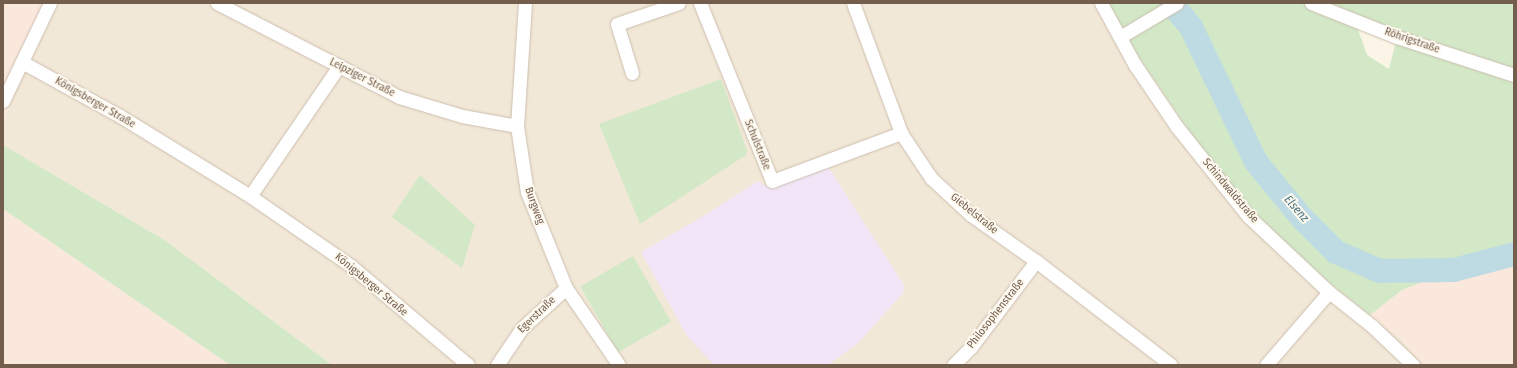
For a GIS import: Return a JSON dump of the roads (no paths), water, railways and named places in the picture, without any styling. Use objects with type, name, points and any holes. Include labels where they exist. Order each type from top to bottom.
[{"type":"street","points":[[3,101],[50,3]]},
{"type":"street","name":"Leipziger Straße","points":[[217,3],[399,97],[462,116],[517,126]]},
{"type":"street","name":"Burgweg","points":[[525,3],[517,126],[527,192],[566,288],[619,365]]},
{"type":"street","points":[[632,73],[618,24],[679,3]]},
{"type":"street","name":"Schulstraße","points":[[700,3],[772,182],[901,133]]},
{"type":"street","name":"Giebelstraße","points":[[853,3],[901,133],[931,178],[971,215],[1036,261],[1171,365]]},
{"type":"street","name":"Schindwaldstraße","points":[[1100,3],[1135,65],[1177,127],[1248,216],[1329,292],[1372,326],[1413,365]]},
{"type":"street","points":[[1120,37],[1177,3]]},
{"type":"street","name":"Röhrigstraße","points":[[1311,3],[1397,37],[1514,75]]},
{"type":"street","name":"Königsberger Straße","points":[[22,62],[120,116],[250,196],[351,266],[468,365]]},
{"type":"street","points":[[250,196],[339,66]]},
{"type":"street","name":"Philosophenstraße","points":[[953,365],[971,346],[1036,261]]},
{"type":"street","name":"Egerstraße","points":[[497,365],[522,328],[566,288]]},
{"type":"street","points":[[1266,365],[1329,292]]},
{"type":"waterway","name":"Elsenz","points":[[1171,3],[1191,27],[1256,162],[1302,218],[1336,252],[1380,271],[1454,270],[1514,254]]}]
